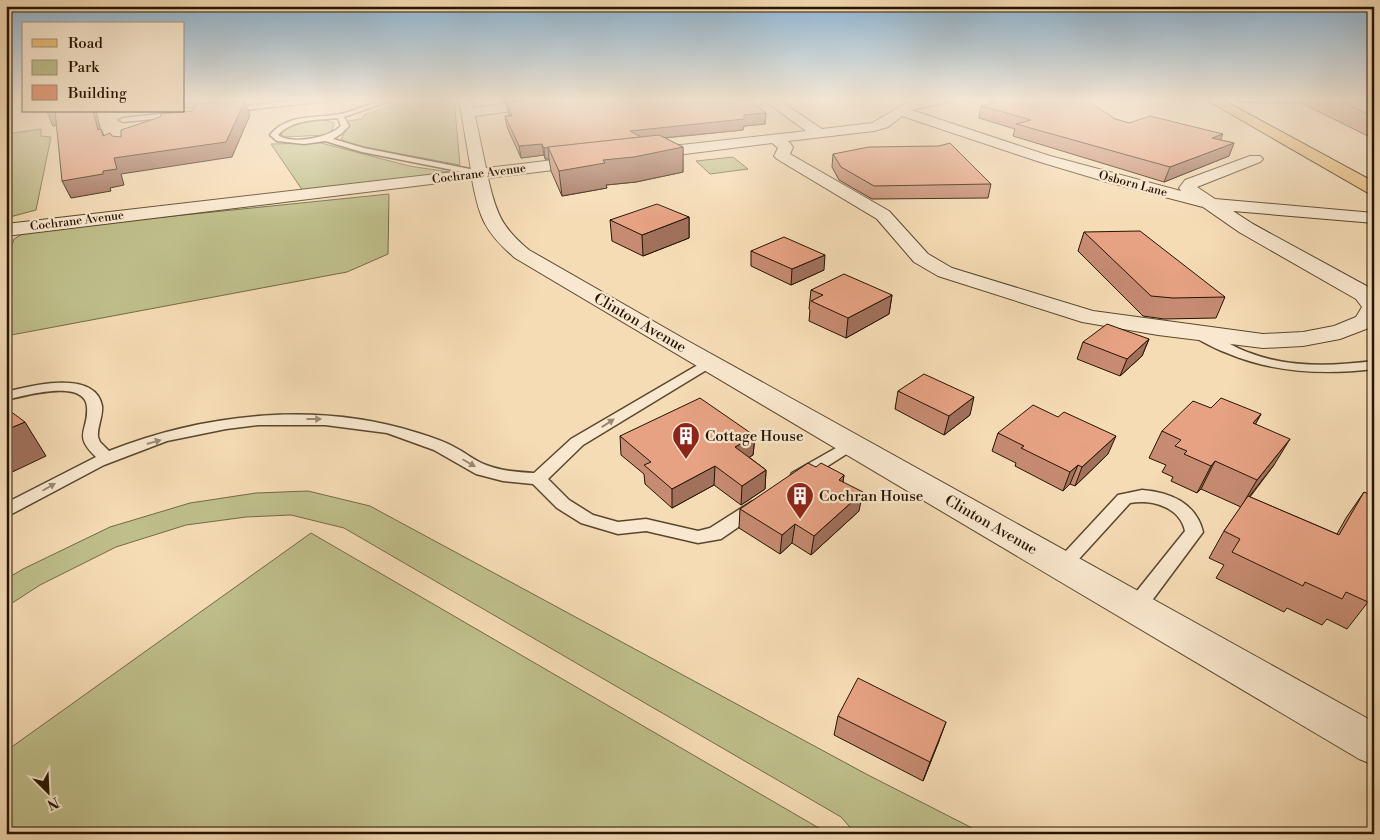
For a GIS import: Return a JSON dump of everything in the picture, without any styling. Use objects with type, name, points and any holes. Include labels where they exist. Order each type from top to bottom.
[{"type":"main road","points":[[1282,138],[1374,189]]},
{"type":"street","name":"Clinton Avenue","points":[[473,138],[486,207],[492,223],[502,237],[522,254],[1374,746]]},
{"type":"street","points":[[628,156],[783,138]]},
{"type":"street","name":"Osborn Lane","points":[[983,138],[1062,164],[1213,204],[1374,218]]},
{"type":"street","points":[[776,139],[786,147],[782,156],[883,215],[921,258],[945,272],[1090,316],[1196,333],[1263,341],[1303,339],[1340,332],[1365,322],[1372,307],[1371,301],[1364,294],[1246,228],[1187,188],[1191,183],[1255,159]]},
{"type":"street","name":"Cochrane Avenue","points":[[6,230],[598,160]]},
{"type":"lane","points":[[276,138],[287,141],[326,139],[362,150],[480,174]]},
{"type":"lane","points":[[1196,333],[1232,351],[1256,360],[1277,364],[1306,368],[1354,368],[1374,365]]},
{"type":"lane","points":[[538,479],[577,442],[708,363]]},
{"type":"lane","points":[[6,396],[42,387],[79,389],[89,395],[94,404],[95,415],[90,428],[92,442],[108,458]]},
{"type":"lane","points":[[6,511],[66,477],[132,448],[184,433],[240,423],[319,419],[390,430],[446,449],[481,470],[517,478],[538,479],[563,504],[587,519],[618,528],[646,525],[698,537],[715,534],[773,494]]},
{"type":"lane","points":[[788,484],[850,445]]},
{"type":"lane","points":[[1061,566],[1124,499],[1134,495],[1147,495],[1180,508],[1192,521],[1194,532],[1135,608]]},
{"type":"green space","points":[[6,138],[51,138],[36,210],[6,218]]},
{"type":"green space","points":[[458,138],[460,165],[353,145],[341,139]]},
{"type":"green space","points":[[321,143],[409,166],[456,173],[303,191],[271,144]]},
{"type":"green space","points":[[733,157],[748,169],[710,174],[696,161]]},
{"type":"green space","points":[[389,194],[388,254],[347,272],[6,336],[6,261],[14,239],[27,231]]},
{"type":"green space","points":[[308,491],[370,506],[868,775],[984,834],[856,834],[841,817],[344,528],[291,515],[246,517],[186,525],[116,547],[40,585],[6,607],[6,579],[110,527],[190,503],[256,493]]},
{"type":"green space","points":[[311,533],[824,831],[823,834],[6,834],[6,751]]},
{"type":"building","points":[[58,138],[228,138],[226,142],[114,158],[117,169],[103,171],[103,174],[62,181]]},
{"type":"building","points":[[515,138],[630,138],[544,148],[542,144],[519,146]]},
{"type":"building","points":[[629,138],[665,138],[683,147],[634,157],[603,160],[605,163],[559,171],[548,147]]},
{"type":"building","points":[[1067,138],[1213,138],[1234,143],[1170,167]]},
{"type":"building","points":[[950,143],[991,184],[874,186],[841,167],[833,154],[869,147],[939,146]]},
{"type":"building","points":[[657,204],[689,217],[642,235],[610,220]]},
{"type":"building","points":[[1140,231],[1225,297],[1173,298],[1151,296],[1084,232]]},
{"type":"building","points":[[784,237],[825,255],[792,269],[751,251]]},
{"type":"building","points":[[844,274],[892,295],[848,318],[811,301],[823,295],[811,290]]},
{"type":"building","points":[[1107,324],[1149,339],[1127,359],[1083,342]]},
{"type":"building","points":[[924,374],[974,397],[949,416],[898,391]]},
{"type":"building","name":"Cottage House","points":[[700,398],[755,436],[735,447],[766,470],[742,486],[715,466],[672,489],[644,465],[651,462],[620,436]]},
{"type":"building","points":[[1221,398],[1261,414],[1253,423],[1290,439],[1257,480],[1215,461],[1211,466],[1184,454],[1187,451],[1175,446],[1181,440],[1162,431],[1193,401],[1211,408]]},
{"type":"building","points":[[1033,405],[1058,417],[1064,412],[1116,436],[1082,467],[1078,465],[1070,472],[1021,448],[1024,446],[998,433]]},
{"type":"building","points":[[6,408],[25,422],[6,430]]},
{"type":"building","name":"Cochran House","points":[[808,463],[816,467],[821,463],[844,475],[839,480],[863,492],[814,536],[795,524],[782,535],[740,509]]},
{"type":"building","points":[[1364,492],[1374,496],[1374,587],[1368,602],[1346,592],[1342,599],[1305,582],[1303,586],[1232,552],[1240,539],[1224,531],[1248,496],[1339,535]]},
{"type":"building","points":[[858,678],[946,722],[930,762],[838,716]]},
{"type":"place","name":"Cottage House","points":[[686,460]]},
{"type":"place","name":"Cochran House","points":[[800,520]]}]
